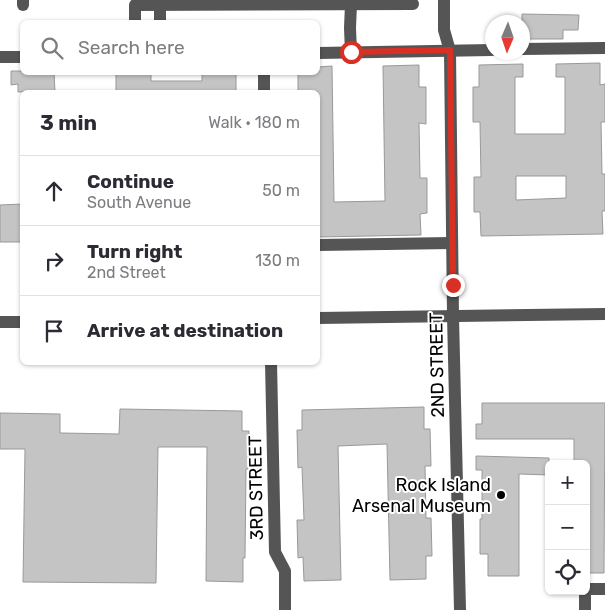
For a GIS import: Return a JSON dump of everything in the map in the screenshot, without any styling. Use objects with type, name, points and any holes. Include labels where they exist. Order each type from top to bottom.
[{"type":"street","name":"2ND STREET","points":[[444,0],[444,30],[450,50],[453,316],[460,610]]},
{"type":"street","points":[[160,2],[160,20]]},
{"type":"street","points":[[135,20],[135,5],[160,2],[413,4]]},
{"type":"street","points":[[351,4],[351,52]]},
{"type":"street","points":[[530,49],[605,48]]},
{"type":"street","points":[[320,53],[485,50]]},
{"type":"street","points":[[0,57],[20,56]]},
{"type":"street","points":[[264,75],[264,90]]},
{"type":"street","points":[[320,245],[452,243]]},
{"type":"street","points":[[320,318],[605,314]]},
{"type":"street","points":[[0,322],[20,322]]},
{"type":"street","name":"3RD STREET","points":[[271,365],[275,552],[285,571],[285,610]]},
{"type":"street","points":[[590,590],[605,588]]},
{"type":"street","points":[[585,610],[586,595]]},
{"type":"building","points":[[522,14],[579,15],[578,30],[563,30],[563,39],[530,39],[530,15]]},
{"type":"building","points":[[600,63],[600,85],[605,84],[605,122],[601,122],[602,174],[605,174],[605,211],[602,211],[603,234],[481,236],[480,212],[474,212],[474,177],[481,177],[480,122],[473,122],[473,87],[479,87],[479,65],[523,64],[523,77],[515,77],[515,134],[565,134],[565,77],[556,77],[556,64]],"holes":[[[516,176],[566,176],[566,198],[516,200]]]},
{"type":"building","points":[[419,65],[419,87],[426,87],[426,124],[419,123],[420,178],[427,178],[427,213],[420,214],[421,235],[320,237],[320,90],[298,90],[298,75],[320,75],[320,67],[332,66],[334,202],[385,201],[383,66]]},
{"type":"building","points":[[11,71],[20,71],[20,75],[54,75],[55,90],[20,90],[18,92],[18,84],[11,85]]},
{"type":"building","points":[[116,75],[151,75],[151,81],[202,81],[202,75],[236,75],[236,90],[116,90]]},
{"type":"building","points":[[20,204],[20,242],[0,242],[0,205]]},
{"type":"building","points":[[482,403],[605,403],[604,573],[590,573],[590,460],[574,460],[574,439],[476,439],[476,424],[482,424]]},
{"type":"building","points":[[424,407],[424,429],[430,429],[431,466],[425,466],[426,518],[431,518],[432,556],[426,556],[426,579],[390,580],[387,444],[338,446],[341,580],[304,581],[303,557],[298,558],[297,520],[304,520],[302,467],[298,468],[297,430],[302,430],[302,410]]},
{"type":"building","points":[[120,409],[242,411],[242,431],[249,431],[243,582],[206,581],[207,447],[158,447],[156,583],[23,582],[25,449],[0,449],[0,413],[60,414],[60,433],[119,434]]},
{"type":"building","points":[[476,456],[549,458],[549,460],[545,460],[545,475],[519,474],[519,576],[488,576],[488,554],[480,554],[482,470],[476,470]]},
{"type":"place","name":"Rock Island Arsenal Museum","points":[[501,495]]},
{"type":"route","points":[[351,52],[450,50],[453,285]]}]
